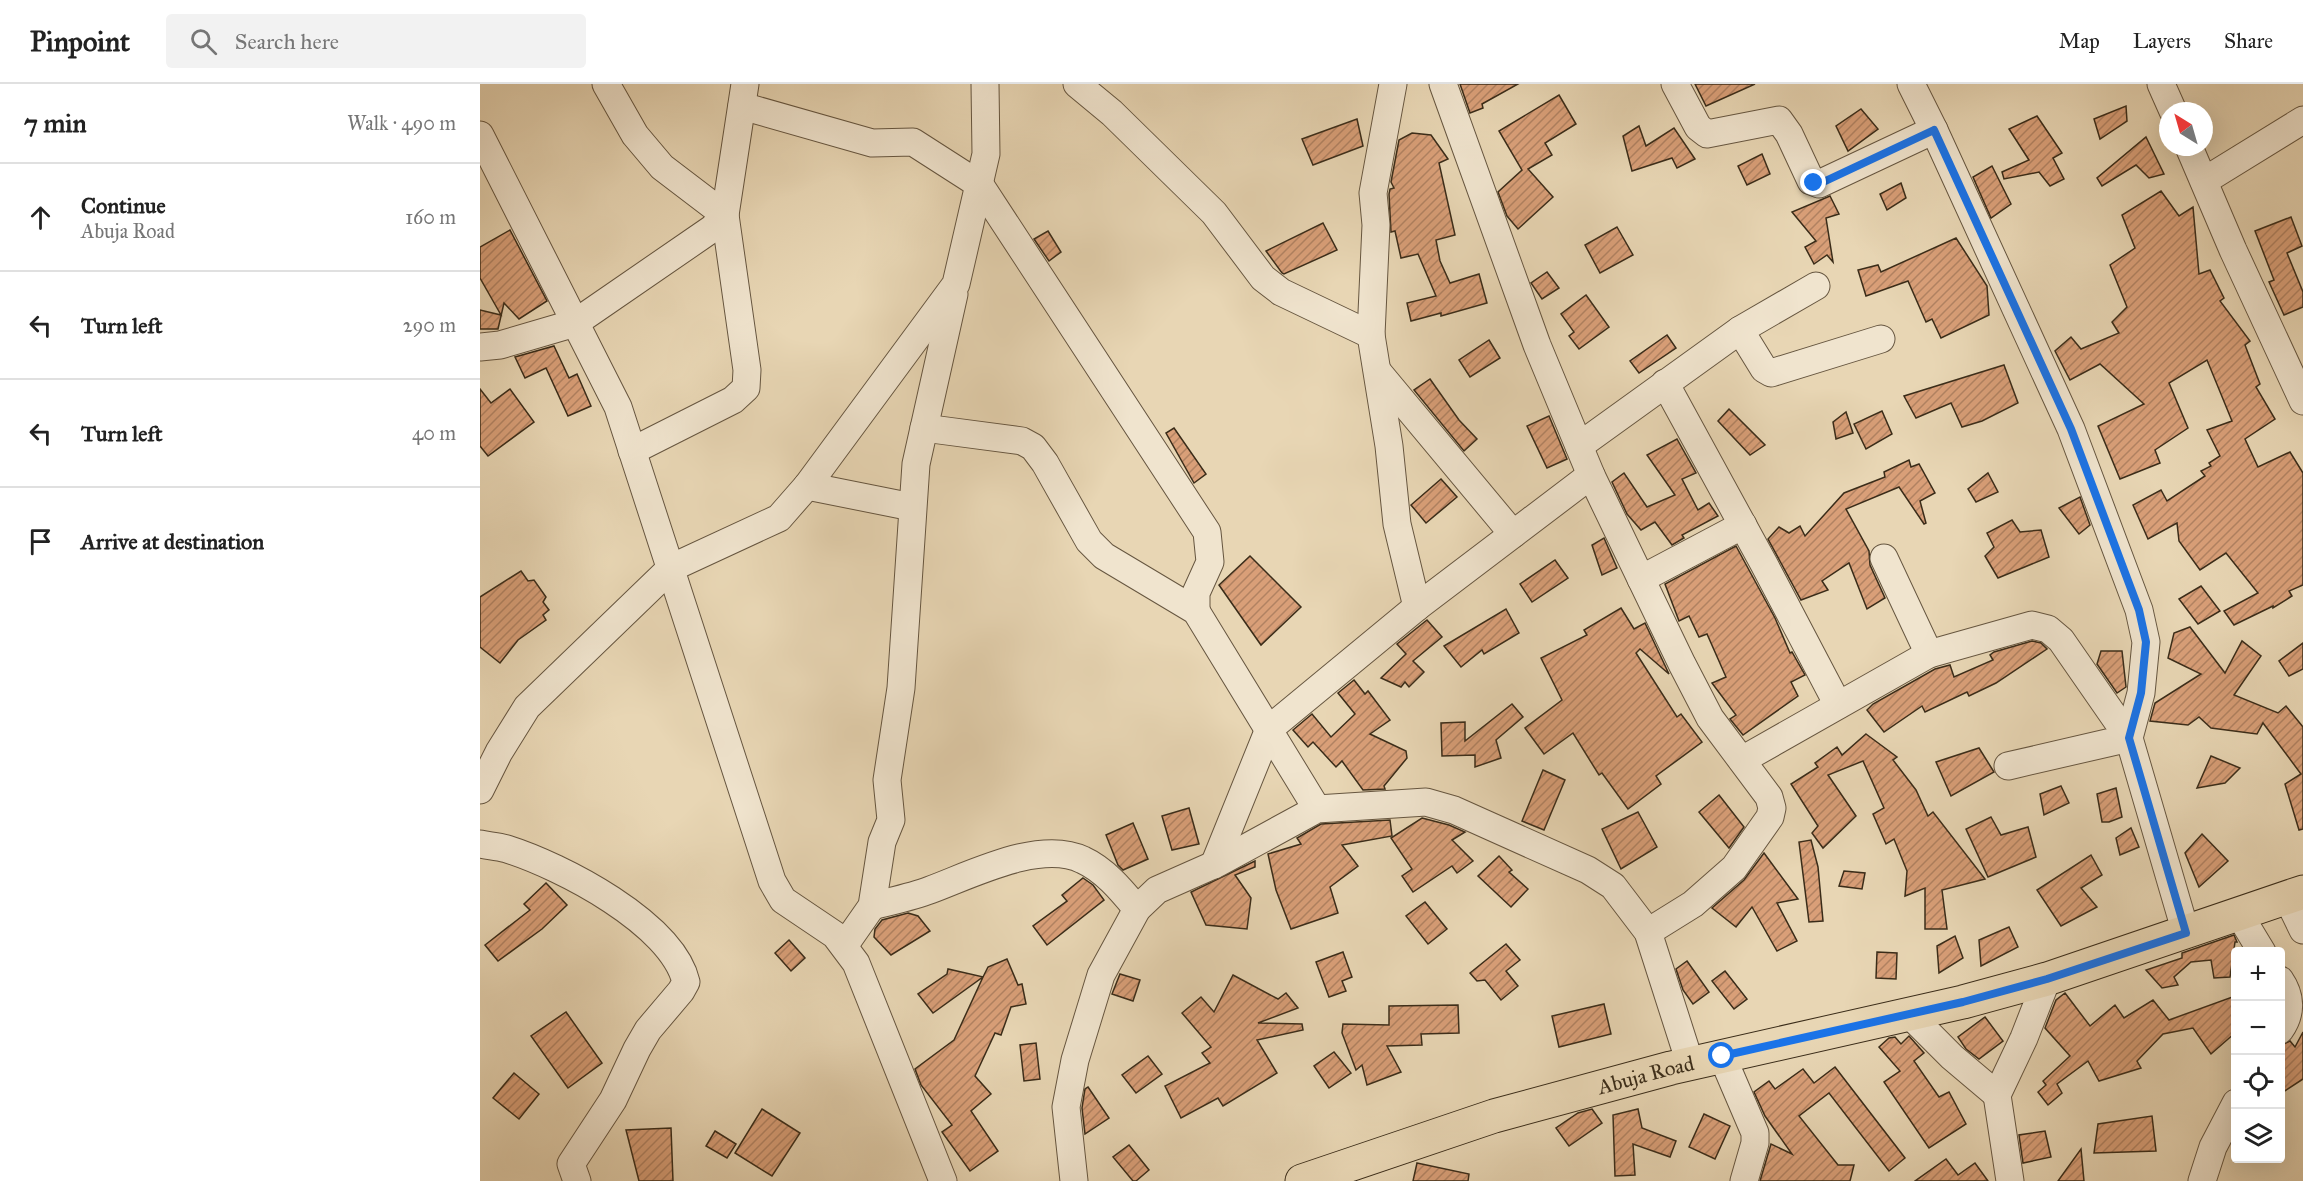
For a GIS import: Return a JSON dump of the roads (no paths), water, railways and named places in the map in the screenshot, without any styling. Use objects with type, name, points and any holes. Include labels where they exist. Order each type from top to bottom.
[{"type":"main road","name":"Abuja Road","points":[[1302,1181],[1494,1116],[1690,1063],[1909,1014],[2047,979],[2295,895]]},
{"type":"street","points":[[606,84],[634,135],[662,167],[725,215]]},
{"type":"street","points":[[844,946],[872,906],[882,842],[891,820],[888,780],[901,688],[916,464],[986,154],[985,84]]},
{"type":"street","points":[[1077,84],[1112,113],[1214,213],[1263,278],[1281,292],[1371,335]]},
{"type":"street","points":[[1393,84],[1373,193],[1376,225],[1371,335],[1389,446],[1397,524],[1417,608]]},
{"type":"street","points":[[1443,84],[1537,345],[1592,475],[1710,718],[1769,797],[1772,808],[1770,817],[1734,868],[1694,904],[1648,932]]},
{"type":"street","points":[[1675,84],[1698,127],[1707,134],[1779,120],[1790,134],[1811,181],[1819,184],[1934,130]]},
{"type":"street","points":[[1912,84],[2071,429],[2139,610],[2146,642],[2141,693],[2129,738]]},
{"type":"street","points":[[2162,84],[2169,102]]},
{"type":"street","points":[[632,451],[734,400],[746,388],[747,370],[725,215],[744,95],[872,143],[913,142],[980,185],[1207,532],[1210,562],[1196,593],[1196,611]]},
{"type":"street","points":[[2204,181],[2303,120]]},
{"type":"street","points":[[480,135],[618,407],[772,881],[783,900],[835,935],[856,963],[943,1181]]},
{"type":"street","points":[[2193,156],[2303,401]]},
{"type":"street","points":[[480,346],[500,345],[575,322],[713,228],[725,215]]},
{"type":"street","points":[[480,790],[499,752],[527,707],[671,568],[779,518],[807,486],[956,284]]},
{"type":"street","points":[[1579,446],[1740,330],[1816,286]]},
{"type":"street","points":[[1740,330],[1764,369],[1771,373],[1881,339]]},
{"type":"street","points":[[1377,370],[1513,534]]},
{"type":"street","points":[[1665,383],[1838,705]]},
{"type":"street","points":[[924,428],[1022,441],[1033,447],[1045,463],[1089,541],[1104,556],[1196,611],[1317,809]]},
{"type":"street","points":[[1214,865],[1269,729],[1417,608],[1592,475]]},
{"type":"street","points":[[807,486],[912,507]]},
{"type":"street","points":[[1641,579],[1743,525]]},
{"type":"street","points":[[1884,558],[1929,654]]},
{"type":"street","points":[[1742,760],[1929,654],[2032,625],[2048,629],[2061,640],[2129,738],[2186,933]]},
{"type":"street","points":[[2008,766],[2129,738]]},
{"type":"street","points":[[1074,1181],[1066,1107],[1075,1060],[1101,975],[1137,909],[1157,890],[1214,865],[1317,809],[1426,802],[1454,810],[1588,870],[1613,886],[1648,932],[1690,1063]]},
{"type":"street","points":[[480,844],[505,848],[567,872],[644,923],[658,937],[684,973],[686,982],[681,991],[648,1030],[613,1100],[571,1164],[577,1181]]},
{"type":"street","points":[[872,906],[927,891],[1004,861],[1054,853],[1083,860],[1113,881],[1137,909]]},
{"type":"street","points":[[2295,895],[2303,930]]},
{"type":"street","points":[[2239,914],[2260,947]]},
{"type":"street","points":[[2010,1181],[1997,1095],[2024,1038],[2047,979]]},
{"type":"street","points":[[2285,987],[2290,1004],[2285,1017]]},
{"type":"street","points":[[1909,1014],[1952,1057],[1997,1095]]},
{"type":"street","points":[[1722,1056],[1755,1133],[1755,1143],[1744,1181]]},
{"type":"street","points":[[2202,1181],[2213,1147],[2232,1109]]}]
